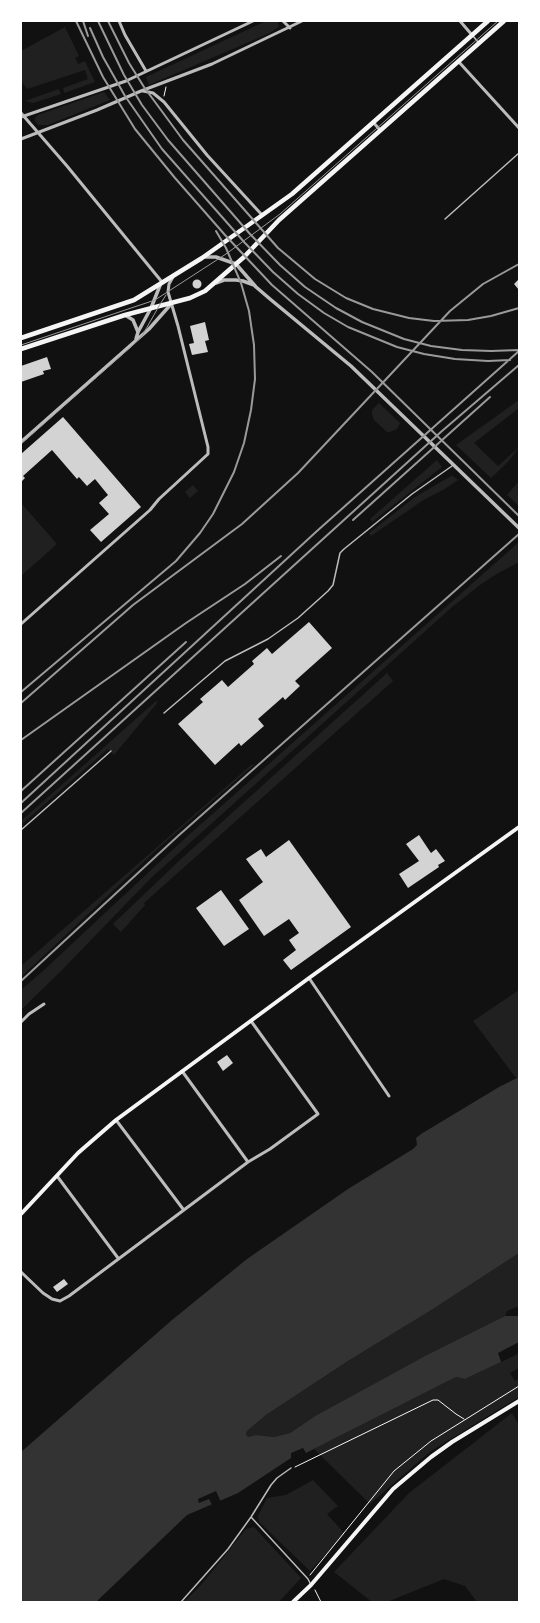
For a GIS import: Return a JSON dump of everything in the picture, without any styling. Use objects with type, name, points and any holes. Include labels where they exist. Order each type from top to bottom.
[{"type":"main road","points":[[21,338],[128,302],[202,258],[292,194],[488,21]]},
{"type":"main road","points":[[21,349],[125,315],[197,296],[216,283],[279,220],[504,21]]},
{"type":"main road","points":[[21,1214],[95,1138],[116,1120],[309,978],[519,827]]},
{"type":"main road","points":[[21,1219],[25,1211]]},
{"type":"main road","points":[[293,1602],[311,1585],[393,1489],[431,1457],[452,1442],[519,1401]]},
{"type":"street","points":[[118,21],[146,71]]},
{"type":"street","points":[[136,340],[138,332],[151,308],[162,282],[38,132],[22,115],[126,81],[253,21]]},
{"type":"street","points":[[283,21],[290,28]]},
{"type":"street","points":[[21,139],[212,64],[302,21]]},
{"type":"street","points":[[460,21],[472,35]]},
{"type":"street","points":[[458,62],[519,128]]},
{"type":"street","points":[[142,91],[153,92],[164,102],[189,134],[262,216]]},
{"type":"street","points":[[373,122],[380,130]]},
{"type":"street","points":[[202,258],[216,257],[236,264],[256,286],[338,354],[367,381],[519,528]]},
{"type":"street","points":[[21,624],[147,512],[208,454],[208,447],[168,288],[176,274]]},
{"type":"street","points":[[216,283],[224,280],[236,280],[247,282],[256,286]]},
{"type":"street","points":[[21,442],[150,329],[172,303]]},
{"type":"street","points":[[125,315],[133,320],[138,332]]},
{"type":"street","points":[[309,978],[389,1096]]},
{"type":"street","points":[[21,1022],[29,1014],[44,1004]]},
{"type":"street","points":[[21,1272],[43,1293],[60,1301],[69,1296],[248,1162],[270,1149],[318,1114],[251,1021]]},
{"type":"street","points":[[182,1071],[248,1162]]},
{"type":"street","points":[[116,1120],[184,1209]]},
{"type":"street","points":[[57,1176],[118,1258]]},
{"type":"lane","points":[[472,35],[479,43]]},
{"type":"lane","points":[[445,219],[519,153]]},
{"type":"lane","points":[[164,713],[225,661],[268,639],[298,618],[333,585],[340,554],[350,543],[412,494],[454,464]]},
{"type":"lane","points":[[21,830],[111,751]]},
{"type":"lane","points":[[181,1602],[199,1584],[228,1549],[276,1478],[291,1468]]},
{"type":"lane","points":[[251,1517],[308,1579],[311,1585]]},
{"type":"path","points":[[164,102],[164,92],[170,80]]},
{"type":"path","points":[[308,1579],[394,1471],[431,1441],[519,1386]]},
{"type":"path","points":[[291,1468],[433,1400],[438,1400],[465,1419]]},
{"type":"path","points":[[311,1585],[321,1602]]},
{"type":"shaded area","points":[[266,21],[278,21],[279,27],[270,33],[149,85],[146,77]]},
{"type":"shaded area","points":[[65,27],[79,56],[75,58],[78,64],[85,61],[95,82],[64,93],[63,88],[88,79],[85,70],[27,89],[21,81],[21,51]]},
{"type":"shaded area","points":[[59,89],[61,94],[33,103],[25,101]]},
{"type":"shaded area","points":[[104,92],[110,100],[48,125],[38,125],[35,121],[35,118],[38,115]]},
{"type":"shaded area","points":[[519,400],[519,408],[474,443],[498,466],[519,447],[508,462],[491,478],[456,445]]},
{"type":"shaded area","points":[[379,403],[400,423],[397,429],[387,432],[374,420],[372,410]]},
{"type":"shaded area","points":[[437,460],[442,467],[372,522],[370,519]]},
{"type":"shaded area","points":[[451,476],[458,480],[425,499],[371,536],[369,533],[415,497]]},
{"type":"shaded area","points":[[519,481],[519,485],[517,487],[519,489],[519,506],[507,495]]},
{"type":"shaded area","points":[[193,485],[198,491],[190,498],[185,492]]},
{"type":"shaded area","points":[[21,503],[57,544],[21,576]]},
{"type":"shaded area","points":[[519,542],[519,562],[480,585],[451,608],[151,878],[21,1010],[21,990],[182,841]]},
{"type":"shaded area","points":[[387,673],[393,681],[144,903],[145,905],[121,932],[113,924],[181,859]]},
{"type":"shaded area","points":[[156,701],[158,702],[114,755],[108,749],[21,825],[21,821]]},
{"type":"shaded area","points":[[255,764],[163,844],[21,977],[21,966],[251,765]]},
{"type":"shaded area","points":[[519,990],[519,1077],[516,1078],[473,1021]]},
{"type":"shaded area","points":[[519,1077],[519,1253],[433,1309],[348,1361],[266,1415],[247,1431],[246,1434],[248,1437],[256,1435],[274,1437],[290,1433],[315,1416],[425,1356],[505,1316],[519,1316],[519,1342],[498,1353],[501,1362],[465,1379],[456,1377],[306,1453],[303,1448],[291,1453],[291,1458],[238,1493],[187,1515],[96,1602],[21,1602],[21,1452],[172,1320],[247,1259],[348,1189],[413,1149],[417,1145],[416,1138],[421,1134],[499,1087]]},
{"type":"shaded area","points":[[519,1253],[519,1306],[507,1311],[505,1316],[425,1356],[315,1416],[290,1433],[274,1437],[256,1435],[248,1437],[246,1434],[247,1431],[266,1415],[348,1361],[433,1309]]},
{"type":"shaded area","points":[[519,1352],[519,1368],[510,1373],[515,1381],[519,1379],[519,1397],[431,1451],[370,1504],[314,1449],[456,1377],[465,1379],[518,1354],[517,1353]]},
{"type":"shaded area","points":[[512,1413],[519,1425],[519,1602],[477,1602],[465,1586],[444,1579],[387,1602],[372,1602],[334,1572],[409,1493]]},
{"type":"shaded area","points":[[313,1480],[338,1506],[327,1514],[345,1534],[310,1571],[259,1522],[258,1516],[267,1498],[286,1495]]},
{"type":"shaded area","points":[[254,1527],[301,1578],[279,1602],[184,1602],[201,1585],[246,1529]]},
{"type":"pier","points":[[216,1491],[221,1502],[212,1505],[209,1499],[199,1503],[198,1499]]},
{"type":"building","points":[[197,279],[202,284],[197,289],[192,284]]},
{"type":"building","points":[[519,279],[519,290],[514,284]]},
{"type":"building","points":[[205,322],[209,340],[205,341],[208,352],[192,355],[189,344],[194,343],[190,326]]},
{"type":"building","points":[[47,357],[51,369],[43,371],[44,374],[21,382],[21,366]]},
{"type":"building","points":[[63,417],[141,507],[101,542],[90,530],[109,514],[99,503],[108,495],[95,479],[87,486],[79,477],[77,479],[52,450],[23,476],[25,478],[21,482],[21,454]]},
{"type":"building","points":[[309,622],[332,648],[295,681],[300,686],[285,700],[283,697],[258,719],[264,726],[241,746],[239,743],[215,765],[178,724],[203,702],[200,699],[222,680],[228,687],[254,664],[252,661],[267,648],[272,654]]},
{"type":"building","points":[[419,835],[431,853],[436,849],[445,861],[438,865],[439,867],[408,888],[399,874],[419,861],[406,844]]},
{"type":"building","points":[[289,840],[351,927],[291,970],[283,960],[296,950],[289,940],[299,933],[289,919],[264,936],[239,900],[263,882],[246,859],[261,849],[266,857]]},
{"type":"building","points":[[221,890],[249,929],[224,946],[196,908]]},
{"type":"building","points":[[227,1055],[233,1063],[223,1071],[217,1062]]},
{"type":"building","points":[[64,1279],[68,1284],[57,1292],[53,1287]]},
{"type":"tram line","points":[[21,345],[155,300],[226,254],[280,214],[498,21]]},
{"type":"tram line","points":[[21,444],[142,336],[166,295]]},
{"type":"railway","points":[[76,21],[103,77],[135,129],[175,178],[225,235],[272,285],[372,372],[519,516]]},
{"type":"railway","points":[[83,21],[88,36]]},
{"type":"railway","points":[[98,21],[124,75],[142,105],[168,140],[250,234],[280,265],[305,287],[336,308],[362,322],[404,339],[431,346],[462,350],[519,350]]},
{"type":"railway","points":[[108,21],[129,63],[144,87],[183,140],[278,248],[315,279],[346,298],[373,309],[409,318],[434,321],[468,320],[491,316],[519,308]]},
{"type":"railway","points":[[90,28],[103,57],[125,96],[162,149],[245,243],[273,272],[298,294],[324,313],[348,327],[397,347],[424,354],[455,359],[488,361],[510,360]]},
{"type":"railway","points":[[21,692],[176,561],[200,533],[213,514],[234,472],[244,443],[251,410],[255,379],[254,345],[249,311],[241,283],[226,248],[216,231]]},
{"type":"railway","points":[[21,703],[133,605],[242,524],[298,473],[450,311],[483,284],[519,264]]},
{"type":"railway","points":[[21,803],[317,531],[519,351]]},
{"type":"railway","points":[[21,813],[442,431],[519,365]]},
{"type":"railway","points":[[353,520],[490,397]]},
{"type":"railway","points":[[21,981],[178,836],[519,534]]},
{"type":"railway","points":[[21,740],[186,623],[245,584],[281,556]]},
{"type":"railway","points":[[21,791],[186,642]]}]
